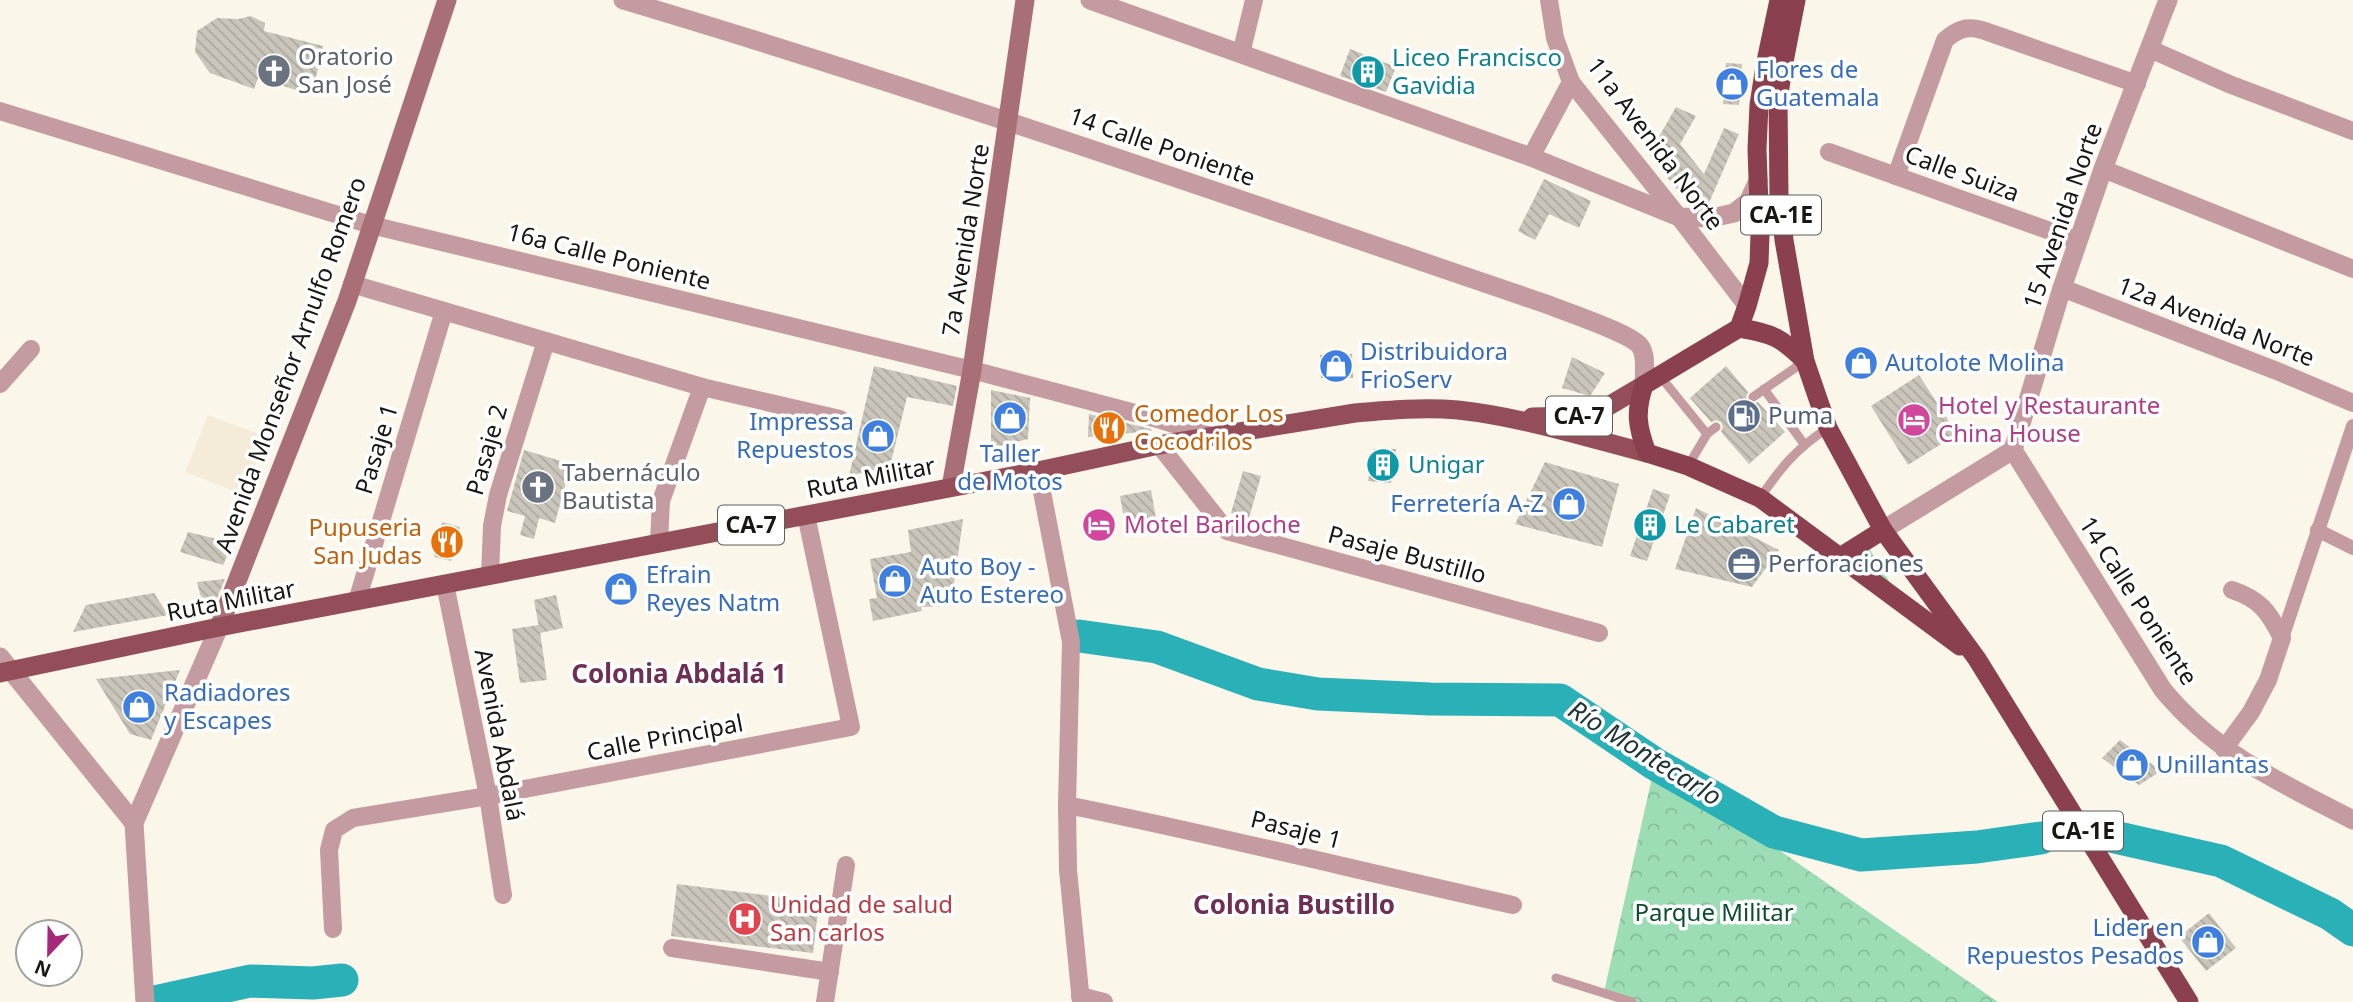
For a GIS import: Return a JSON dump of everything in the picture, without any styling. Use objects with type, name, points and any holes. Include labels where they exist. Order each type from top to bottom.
[{"type":"highway","name":"CA-1E","points":[[1739,328],[1759,263],[1759,105],[1779,0]]},
{"type":"highway","name":"CA-1E","points":[[1796,0],[1779,101],[1777,164],[1784,240],[1805,361],[1828,428],[1883,530],[1977,659],[2189,1002]]},
{"type":"highway","points":[[1647,453],[1637,416],[1639,400],[1652,380],[1739,328],[1767,333],[1785,342],[1805,361]]},
{"type":"highway","name":"CA-1E","points":[[1647,453],[1688,466],[1760,498],[1977,659]]},
{"type":"highway","points":[[1840,557],[1883,530]]},
{"type":"main road","name":"Avenida Monseñor Arnulfo Romero","points":[[219,627],[352,284],[446,0]]},
{"type":"main road","name":"7a Avenida Norte","points":[[951,487],[972,370],[1025,0]]},
{"type":"main road","name":"Ruta Militar","points":[[1506,417],[1595,414],[1652,380]]},
{"type":"main road","name":"Ruta Militar","points":[[3,667],[1038,471],[1159,445],[1386,410],[1456,410],[1506,417],[1647,453]]},
{"type":"street","name":"14 Calle Poniente","points":[[623,0],[1009,120],[1549,305],[1623,335],[1639,345],[1652,380]]},
{"type":"street","points":[[1090,0],[1531,157],[1679,217],[1711,218],[1734,213],[1748,202],[1758,181]]},
{"type":"street","points":[[1241,54],[1254,0]]},
{"type":"street","name":"11a Avenida Norte","points":[[1549,0],[1555,38],[1572,82],[1747,306]]},
{"type":"street","name":"15 Avenida Norte","points":[[2013,450],[2078,241],[2168,0]]},
{"type":"street","points":[[1896,176],[1945,40],[1955,31],[1970,27],[1982,30],[2137,84]]},
{"type":"street","points":[[2150,49],[2229,84],[2353,131]]},
{"type":"street","points":[[1531,157],[1572,82]]},
{"type":"street","name":"16a Calle Poniente","points":[[0,111],[371,225],[972,370],[1154,418],[1211,436]]},
{"type":"street","name":"Calle Suiza","points":[[1829,152],[2078,241]]},
{"type":"street","points":[[2103,169],[2353,269]]},
{"type":"street","points":[[352,284],[702,387],[840,419]]},
{"type":"street","name":"12a Avenida Norte","points":[[2062,288],[2353,403]]},
{"type":"street","name":"Pasaje 1","points":[[357,601],[444,311]]},
{"type":"street","name":"Pasaje 2","points":[[490,575],[492,526],[498,495],[546,341]]},
{"type":"street","points":[[0,384],[30,349]]},
{"type":"street","points":[[659,542],[662,501],[702,387]]},
{"type":"street","points":[[2224,749],[2251,712],[2262,691],[2353,426]]},
{"type":"street","name":"Pasaje Bustillo","points":[[1159,445],[1227,531],[1599,632]]},
{"type":"street","name":"14 Calle Poniente","points":[[2013,450],[2163,690],[2183,713],[2224,749],[2254,769],[2353,820]]},
{"type":"street","points":[[1883,530],[2013,450]]},
{"type":"street","points":[[1038,471],[1071,642],[1068,870],[1080,999],[1104,1002]]},
{"type":"street","name":"Calle Principal","points":[[333,929],[329,850],[334,830],[353,818],[488,796],[851,727],[806,515]]},
{"type":"street","points":[[2317,530],[2353,548]]},
{"type":"street","name":"Avenida Abdalá","points":[[445,584],[488,796],[503,895]]},
{"type":"street","points":[[2232,590],[2251,596],[2265,608],[2282,638]]},
{"type":"street","points":[[145,996],[134,823],[219,627]]},
{"type":"street","points":[[3,667],[134,823]]},
{"type":"street","name":"Pasaje 1","points":[[1067,805],[1213,835],[1513,905]]},
{"type":"street","points":[[825,1002],[846,865]]},
{"type":"street","points":[[672,948],[830,972]]},
{"type":"lane","points":[[1754,397],[1805,361]]},
{"type":"lane","points":[[1652,380],[1707,434]]},
{"type":"lane","points":[[1764,389],[1804,444]]},
{"type":"lane","points":[[1688,466],[1707,434],[1716,427]]},
{"type":"lane","points":[[1760,498],[1775,475],[1804,444],[1828,428]]},
{"type":"lane","points":[[1556,978],[1632,1002]]},
{"type":"shaded area","points":[[208,415],[267,437],[244,495],[185,472]]},
{"type":"green space","points":[[1870,550],[1902,602],[1851,559]]},
{"type":"green space","name":"Parque Militar","points":[[1655,764],[1998,1002],[1627,1002],[1604,992]]},
{"type":"building","points":[[251,16],[265,23],[264,31],[323,46],[312,95],[258,78],[254,89],[210,73],[195,52],[197,31],[217,18],[238,19]]},
{"type":"building","name":"Liceo Francisco Gavidia","points":[[1350,49],[1396,67],[1386,92],[1340,76]]},
{"type":"building","name":"Flores de Guatemala","points":[[1726,63],[1742,64],[1739,105],[1723,104]]},
{"type":"building","points":[[1676,107],[1696,116],[1680,144],[1704,174],[1724,128],[1739,134],[1708,205],[1689,205],[1649,154]]},
{"type":"building","points":[[1544,179],[1591,201],[1579,228],[1549,214],[1535,240],[1518,231]]},
{"type":"building","name":"Distribuidora FrioServ","points":[[1352,354],[1353,378],[1321,378],[1320,355]]},
{"type":"building","points":[[1572,357],[1605,373],[1590,396],[1562,388]]},
{"type":"building","name":"Impressa Repuestos","points":[[874,366],[957,386],[953,406],[907,397],[890,466],[849,476]]},
{"type":"building","points":[[1726,366],[1748,392],[1748,401],[1753,404],[1758,402],[1785,432],[1749,464],[1721,432],[1721,422],[1711,422],[1690,398]]},
{"type":"building","name":"Hotel y Restaurante China House","points":[[1919,375],[1957,434],[1908,465],[1871,406]]},
{"type":"building","name":"Taller de Motos","points":[[991,390],[1030,398],[1028,439],[991,448]]},
{"type":"building","name":"Comedor Los Cocodrilos","points":[[1089,414],[1151,429],[1152,431],[1088,437]]},
{"type":"building","name":"Unigar","points":[[1374,449],[1396,449],[1391,483],[1368,481]]},
{"type":"building","name":"Tabernáculo Bautista","points":[[524,450],[571,464],[555,523],[539,518],[534,539],[520,535],[525,516],[507,511]]},
{"type":"building","name":"Ferretería A-Z","points":[[1545,462],[1619,484],[1602,547],[1515,524]]},
{"type":"building","points":[[1243,471],[1261,476],[1249,518],[1231,513]]},
{"type":"building","name":"Le Cabaret","points":[[1653,489],[1670,495],[1647,561],[1630,556]]},
{"type":"building","points":[[1151,490],[1156,519],[1125,525],[1120,496]]},
{"type":"building","points":[[1696,508],[1779,550],[1752,587],[1675,569]]},
{"type":"building","points":[[963,519],[951,606],[921,607],[922,611],[873,621],[869,599],[877,598],[870,559],[911,552],[908,530]]},
{"type":"building","name":"Pupuseria San Judas","points":[[442,522],[460,527],[451,561],[434,557]]},
{"type":"building","points":[[188,532],[233,543],[223,565],[180,552]]},
{"type":"building","points":[[225,579],[215,603],[203,606],[197,582]]},
{"type":"building","name":"Efrain Reyes Natm","points":[[629,579],[632,595],[614,599],[611,583]]},
{"type":"building","points":[[154,593],[168,615],[73,632],[86,605]]},
{"type":"building","points":[[556,595],[563,628],[540,633],[534,600]]},
{"type":"building","points":[[539,625],[547,680],[520,683],[512,629]]},
{"type":"building","name":"Radiadores y Escapes","points":[[180,670],[151,740],[130,734],[96,679]]},
{"type":"building","name":"Unillantas","points":[[2120,740],[2161,771],[2139,785],[2102,758]]},
{"type":"building","name":"Unidad de salud San carlos","points":[[677,884],[819,902],[813,953],[671,936]]},
{"type":"building","name":"Lider en Repuestos Pesados","points":[[2209,913],[2236,948],[2206,971],[2179,937]]},
{"type":"waterway","name":"Río Montecarlo","points":[[1079,636],[1157,647],[1258,684],[1318,694],[1430,699],[1560,700],[1655,764],[1774,832],[1861,855],[1977,847],[2041,838]]},
{"type":"waterway","name":"Río Montecarlo","points":[[2110,836],[2221,861],[2330,914],[2353,930]]},
{"type":"waterway","name":"Río Montecarlo","points":[[154,1002],[250,981],[313,983],[342,980]]},
{"type":"place","name":"Oratorio San José","points":[[274,71]]},
{"type":"place","name":"Liceo Francisco Gavidia","points":[[1368,72]]},
{"type":"place","name":"Flores de Guatemala","points":[[1732,84]]},
{"type":"place","name":"Autolote Molina","points":[[1861,363]]},
{"type":"place","name":"Distribuidora FrioServ","points":[[1336,366]]},
{"type":"place","name":"Puma","points":[[1744,416]]},
{"type":"place","name":"Taller de Motos","points":[[1010,418]]},
{"type":"place","name":"Hotel y Restaurante China House","points":[[1914,420]]},
{"type":"place","name":"Comedor Los Cocodrilos","points":[[1109,428]]},
{"type":"place","name":"Impressa Repuestos","points":[[878,436]]},
{"type":"place","name":"Unigar","points":[[1383,465]]},
{"type":"place","name":"Tabernáculo Bautista","points":[[538,487]]},
{"type":"place","name":"Ferretería A-Z","points":[[1569,504]]},
{"type":"place","name":"Motel Bariloche","points":[[1099,525]]},
{"type":"place","name":"Le Cabaret","points":[[1650,525]]},
{"type":"place","name":"Pupuseria San Judas","points":[[447,542]]},
{"type":"place","name":"Perforaciones","points":[[1744,564]]},
{"type":"place","name":"Auto Boy - Auto Estereo","points":[[895,581]]},
{"type":"place","name":"Efrain Reyes Natm","points":[[621,589]]},
{"type":"place","name":"Radiadores y Escapes","points":[[139,707]]},
{"type":"place","name":"Unillantas","points":[[2132,765]]},
{"type":"place","name":"Unidad de salud San carlos","points":[[745,919]]},
{"type":"place","name":"Lider en Repuestos Pesados","points":[[2208,942]]},
{"type":"district","name":"Colonia Abdalá 1","points":[[679,674]]},
{"type":"district","name":"Colonia Bustillo","points":[[1294,905]]}]
